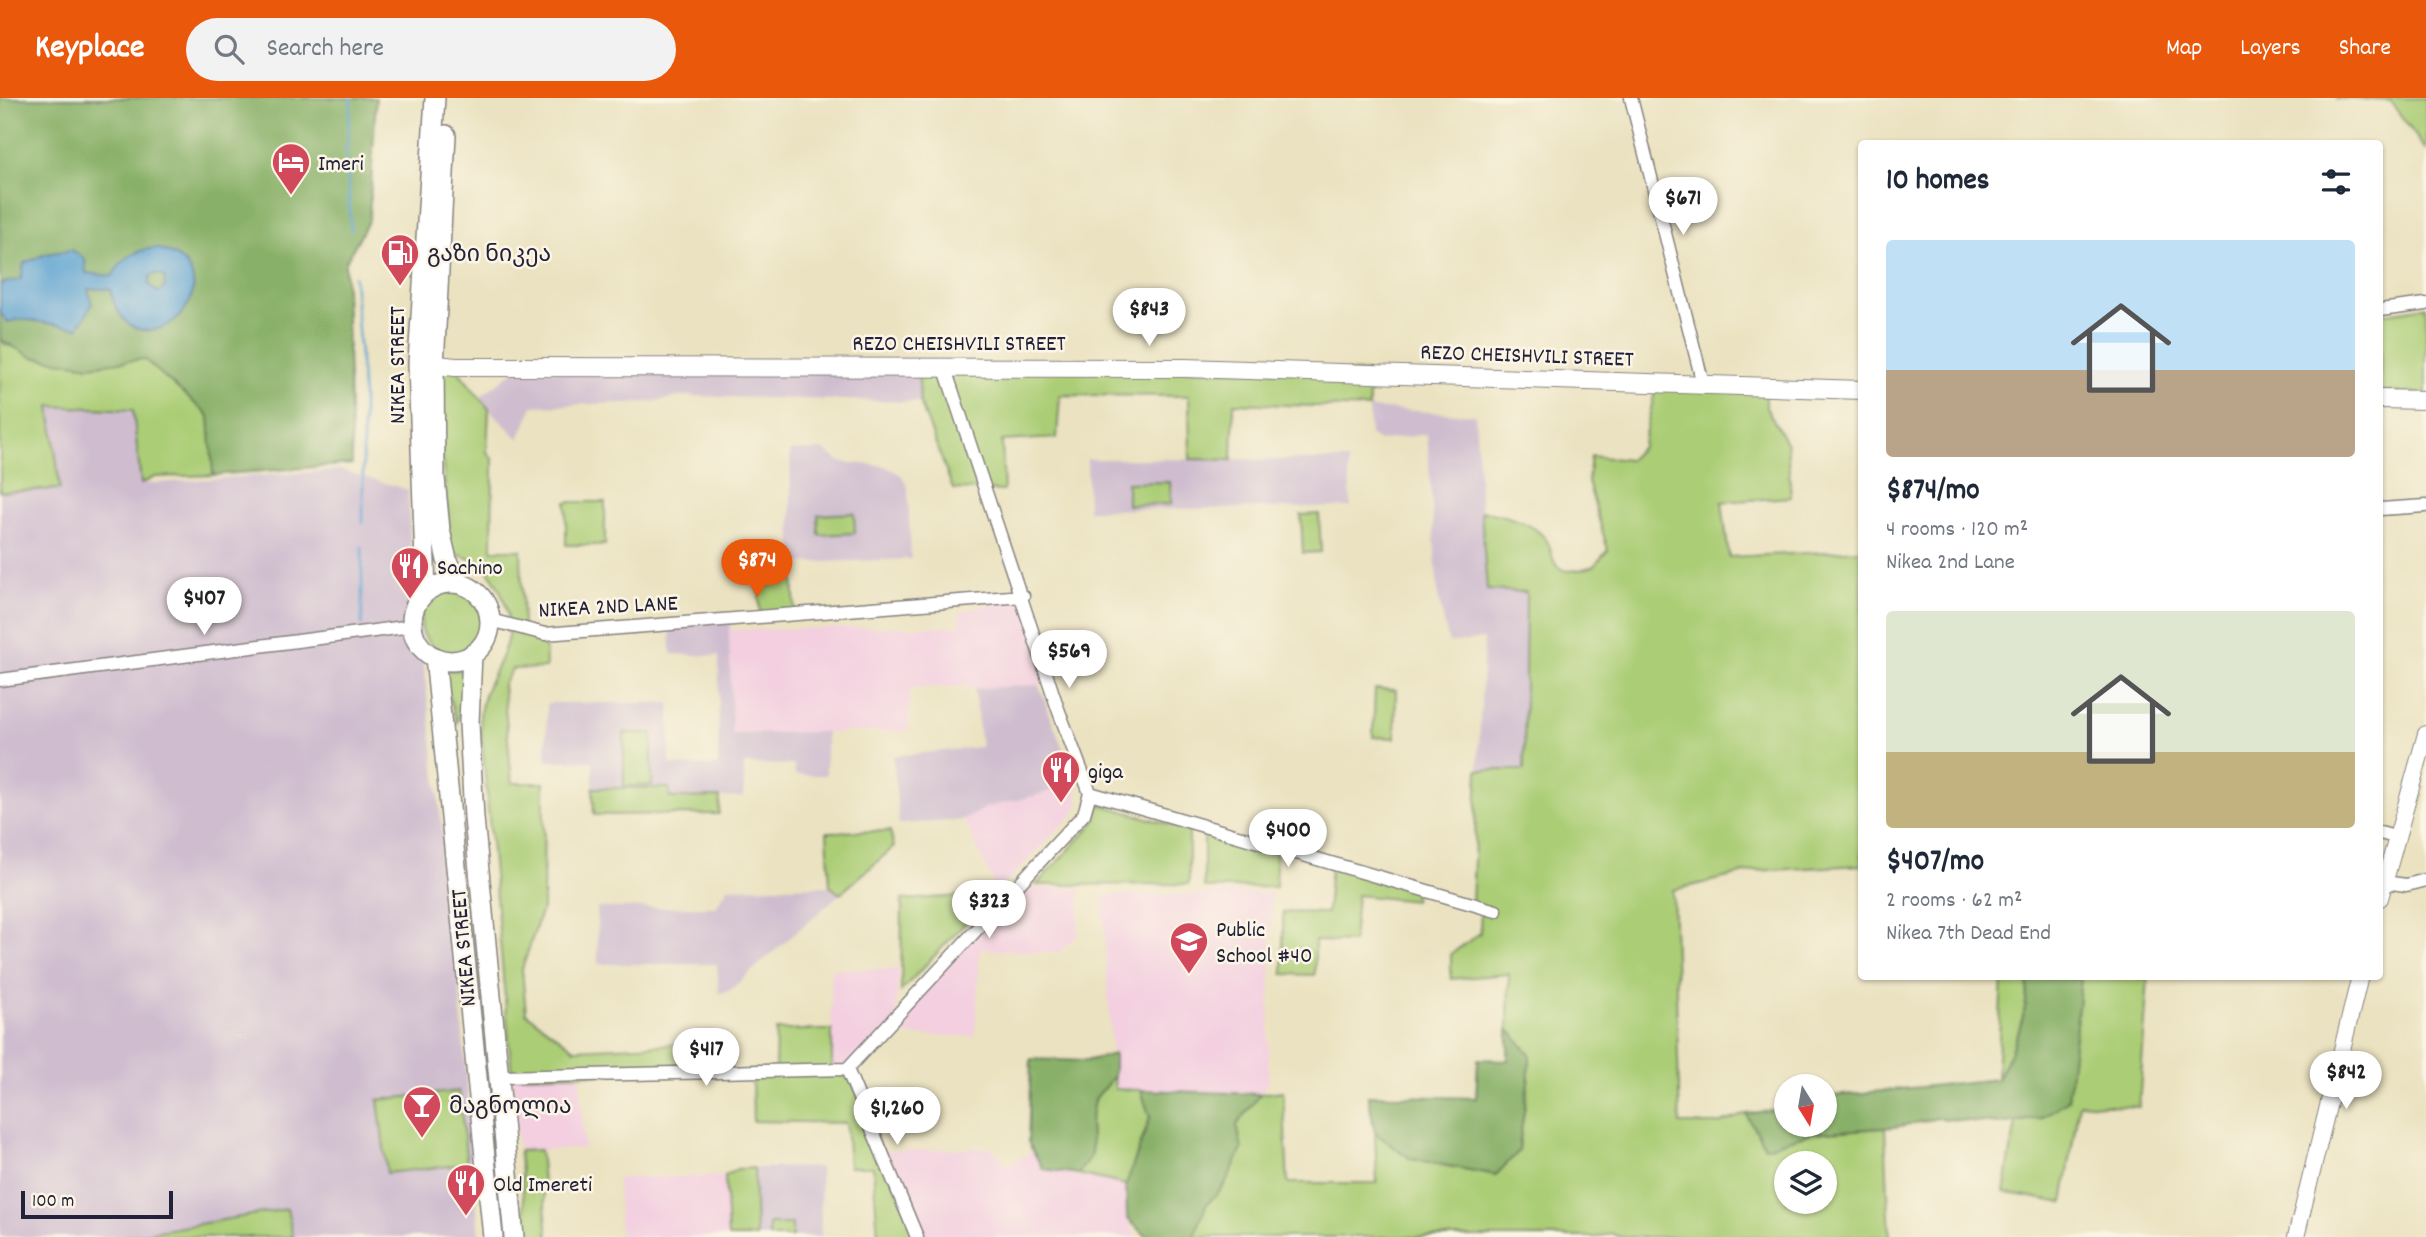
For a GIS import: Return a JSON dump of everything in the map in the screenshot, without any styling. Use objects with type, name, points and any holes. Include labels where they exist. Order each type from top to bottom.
[{"type":"main road","name":"NIKEA STREET","points":[[412,626],[412,613],[426,591],[426,364],[435,98]]},
{"type":"main road","name":"NIKEA STREET","points":[[448,98],[438,246],[426,364],[440,530],[447,560],[461,584],[481,597],[490,620],[483,643],[472,653],[469,723],[474,818],[514,1237]]},
{"type":"main road","name":"REZO CHEISHVILI STREET","points":[[426,364],[944,366],[1368,372],[1858,390]]},
{"type":"main road","points":[[2383,399],[2426,400]]},
{"type":"main road","points":[[426,591],[437,585],[461,584]]},
{"type":"main road","points":[[412,626],[416,639],[435,657],[448,660],[472,653]]},
{"type":"main road","name":"NIKEA STREET","points":[[435,657],[493,1237]]},
{"type":"street","points":[[1631,98],[1703,384]]},
{"type":"street","points":[[2383,310],[2426,304]]},
{"type":"street","points":[[499,1077],[847,1069],[1084,814],[1090,793],[1058,709],[1023,596],[944,366]]},
{"type":"street","points":[[2383,509],[2426,506]]},
{"type":"street","name":"NIKEA 2ND LANE","points":[[490,620],[545,634],[1023,596]]},
{"type":"street","points":[[0,680],[412,626]]},
{"type":"street","points":[[2383,881],[2388,835],[2426,734]]},
{"type":"street","points":[[1090,793],[1496,911]]},
{"type":"street","points":[[2383,890],[2426,880]]},
{"type":"street","points":[[2296,1237],[2359,980]]},
{"type":"street","points":[[847,1069],[917,1237]]},
{"type":"shaded area","points":[[918,367],[920,402],[684,396],[651,402],[533,406],[519,439],[489,409],[481,396],[514,371]]},
{"type":"shaded area","points":[[49,406],[134,410],[141,484],[341,470],[408,490],[410,542],[458,973],[479,1237],[293,1237],[287,1209],[123,1237],[0,1237],[0,492],[60,489]]},
{"type":"shaded area","points":[[1369,408],[1475,415],[1486,589],[1527,592],[1524,770],[1478,770],[1484,639],[1449,643],[1438,596],[1427,434],[1379,441],[1370,435]]},
{"type":"shaded area","points":[[824,450],[840,462],[885,466],[901,475],[908,488],[911,559],[792,563],[790,451]]},
{"type":"shaded area","points":[[1087,459],[1348,460],[1351,507],[1088,510]]},
{"type":"shaded area","points":[[1023,596],[1050,684],[974,689],[965,686],[910,688],[908,731],[731,734],[729,630],[960,626],[960,612]]},
{"type":"shaded area","points":[[732,618],[729,630],[732,734],[826,732],[826,775],[795,775],[794,765],[744,764],[744,797],[670,798],[669,788],[593,788],[593,761],[546,761],[547,703],[670,703],[670,765],[718,766],[719,656],[671,654],[670,623]]},
{"type":"shaded area","points":[[1039,685],[1076,785],[985,808],[964,820],[899,824],[893,756],[981,747],[974,689]]},
{"type":"shaded area","points":[[1076,785],[1078,802],[1074,813],[997,891],[964,820],[985,808]]},
{"type":"shaded area","points":[[830,886],[840,894],[729,991],[719,993],[717,964],[598,964],[597,908],[716,907],[728,888]]},
{"type":"shaded area","points":[[1080,888],[1078,935],[1058,953],[980,949],[975,1036],[879,1035],[847,1069],[832,1070],[831,969],[899,969],[896,1015],[1014,889]]},
{"type":"shaded area","name":"Public School #40","points":[[1272,893],[1268,1083],[1260,1094],[1114,1089],[1102,895]]},
{"type":"shaded area","points":[[580,1073],[584,1148],[519,1151],[512,1076]]},
{"type":"shaded area","points":[[991,1148],[1008,1165],[1033,1151],[1044,1169],[1126,1185],[1127,1218],[1137,1237],[917,1237],[881,1151]]},
{"type":"shaded area","points":[[820,1167],[821,1237],[756,1237],[754,1168]]},
{"type":"shaded area","points":[[725,1176],[728,1237],[620,1237],[617,1178]]},
{"type":"green space","points":[[0,98],[376,98],[369,220],[345,263],[352,464],[213,475],[209,416],[144,359],[89,366],[32,357],[0,339]]},
{"type":"green space","points":[[2335,98],[2426,98],[2426,150],[2390,101]]},
{"type":"green space","points":[[2426,307],[2426,394],[2383,392],[2383,314]]},
{"type":"green space","points":[[0,339],[6,345],[89,366],[144,358],[209,416],[214,475],[155,477],[141,484],[133,410],[50,406],[60,489],[0,492]]},
{"type":"green space","points":[[434,366],[455,367],[489,409],[487,452],[493,459],[492,550],[521,550],[523,628],[545,634],[546,668],[512,669],[503,685],[512,783],[544,783],[543,906],[522,969],[526,1013],[575,1049],[719,1042],[720,1071],[512,1076],[480,718],[487,687],[507,641],[507,610],[500,589],[488,572],[474,561],[451,553]]},
{"type":"green space","points":[[918,367],[1368,372],[1369,408],[1234,403],[1232,460],[1190,459],[1189,396],[1060,395],[1057,438],[1002,441],[1004,491],[953,489],[920,402]]},
{"type":"green space","points":[[1657,383],[1766,385],[1766,407],[1787,444],[1791,497],[1722,502],[1729,557],[1858,550],[1858,865],[1754,871],[1673,890],[1680,1124],[1718,1124],[1746,1114],[1765,1146],[1794,1138],[1838,1138],[1838,1131],[1885,1128],[1890,1237],[1620,1237],[1611,1233],[1599,1237],[1194,1237],[1206,1205],[1224,1186],[1236,1126],[1260,1094],[1283,1091],[1288,1183],[1377,1183],[1375,1133],[1411,1159],[1495,1175],[1519,1151],[1530,1054],[1508,1029],[1509,974],[1451,979],[1451,954],[1480,933],[1481,907],[1472,904],[1478,770],[1524,770],[1526,592],[1487,590],[1481,511],[1529,525],[1544,537],[1554,561],[1561,569],[1573,571],[1594,566],[1608,550],[1588,482],[1591,456],[1629,460],[1642,447]]},
{"type":"green space","points":[[1170,482],[1171,504],[1127,505],[1127,483]]},
{"type":"green space","points":[[566,502],[605,502],[605,545],[566,545]]},
{"type":"green space","points":[[854,513],[855,533],[819,535],[818,515]]},
{"type":"green space","points":[[1319,514],[1321,552],[1303,553],[1301,515]]},
{"type":"green space","points":[[793,576],[795,613],[760,615],[758,578]]},
{"type":"green space","points":[[451,592],[468,597],[476,605],[481,622],[476,639],[468,647],[451,652],[434,647],[426,639],[421,622],[426,605],[434,597]]},
{"type":"green space","points":[[468,670],[457,724],[442,671]]},
{"type":"green space","points":[[1375,689],[1396,690],[1395,738],[1373,737]]},
{"type":"green space","points":[[624,733],[652,733],[652,785],[624,786]]},
{"type":"green space","points":[[593,788],[669,788],[670,798],[720,797],[719,814],[594,815]]},
{"type":"green space","points":[[1099,804],[1189,830],[1189,884],[1036,885],[1095,822]]},
{"type":"green space","points":[[890,831],[894,847],[840,894],[830,886],[827,832]]},
{"type":"green space","points":[[1204,832],[1276,853],[1276,887],[1204,888]]},
{"type":"green space","points":[[1331,864],[1415,888],[1414,901],[1357,895],[1353,942],[1315,941],[1315,975],[1283,974],[1283,912],[1327,913]]},
{"type":"green space","points":[[993,894],[901,991],[902,900]]},
{"type":"green space","points":[[2002,980],[2028,980],[2026,1004],[2019,1030],[1997,1079]]},
{"type":"green space","points":[[2028,980],[2081,980],[2068,1100],[2041,1118],[2000,1124],[1938,1118],[1896,1127],[1838,1131],[1838,1096],[1997,1079],[2019,1030],[2026,1005]]},
{"type":"green space","points":[[2081,980],[2148,980],[2139,1107],[2079,1103],[2063,1203],[2004,1192],[2016,1122],[2041,1118],[2068,1100]]},
{"type":"green space","points":[[1508,1029],[1530,1054],[1530,1067],[1519,1151],[1496,1175],[1411,1159],[1375,1133],[1368,1095],[1476,1098],[1478,1059],[1508,1060]]},
{"type":"green space","points":[[776,1030],[832,1030],[832,1069],[847,1069],[917,1237],[878,1237],[873,1167],[849,1167],[846,1123],[753,1121],[752,1071],[775,1070]]},
{"type":"green space","points":[[1114,1054],[1114,1076],[1094,1100],[1090,1123],[1092,1154],[1078,1174],[1043,1169],[1028,1142],[1031,1059],[1085,1061]]},
{"type":"green space","points":[[1114,1076],[1115,1089],[1141,1090],[1150,1118],[1126,1185],[1078,1174],[1092,1154],[1090,1123],[1094,1100]]},
{"type":"green space","points":[[1141,1090],[1260,1094],[1237,1125],[1242,1149],[1224,1186],[1206,1205],[1194,1237],[1147,1237],[1127,1218],[1126,1185],[1150,1118]]},
{"type":"green space","points":[[459,1091],[467,1164],[387,1173],[378,1100]]},
{"type":"green space","points":[[1774,1110],[1774,1138],[1795,1138],[1765,1147],[1746,1114]]},
{"type":"green space","points":[[540,1150],[548,1237],[527,1237],[519,1151]]},
{"type":"green space","points":[[754,1168],[756,1237],[728,1237],[725,1176],[737,1169]]},
{"type":"green space","points":[[287,1209],[293,1237],[123,1237]]},
{"type":"green space","points":[[769,1224],[792,1224],[792,1237],[769,1237]]},
{"type":"water","points":[[156,248],[183,261],[193,280],[190,300],[178,317],[161,328],[141,330],[123,318],[110,289],[88,289],[92,305],[78,328],[21,319],[7,322],[0,312],[0,284],[21,279],[24,263],[46,254],[72,250],[85,259],[86,273],[112,276],[130,256]],"holes":[[[155,274],[164,276],[165,287],[158,292],[149,285],[150,277]]]},
{"type":"waterway","points":[[351,98],[346,153],[351,231]]},
{"type":"waterway","points":[[354,276],[363,397],[363,523]]},
{"type":"waterway","points":[[362,547],[362,625]]},
{"type":"place","name":"Imeri","points":[[291,196]]},
{"type":"place","name":"გაზი ნიკეა","points":[[400,287]]},
{"type":"place","name":"Sachino","points":[[410,600]]},
{"type":"place","name":"giga","points":[[1061,804]]},
{"type":"place","name":"Public School #40","points":[[1189,975]]},
{"type":"place","name":"მაგნოლია","points":[[422,1139]]},
{"type":"place","name":"Old Imereti","points":[[466,1217]]}]
